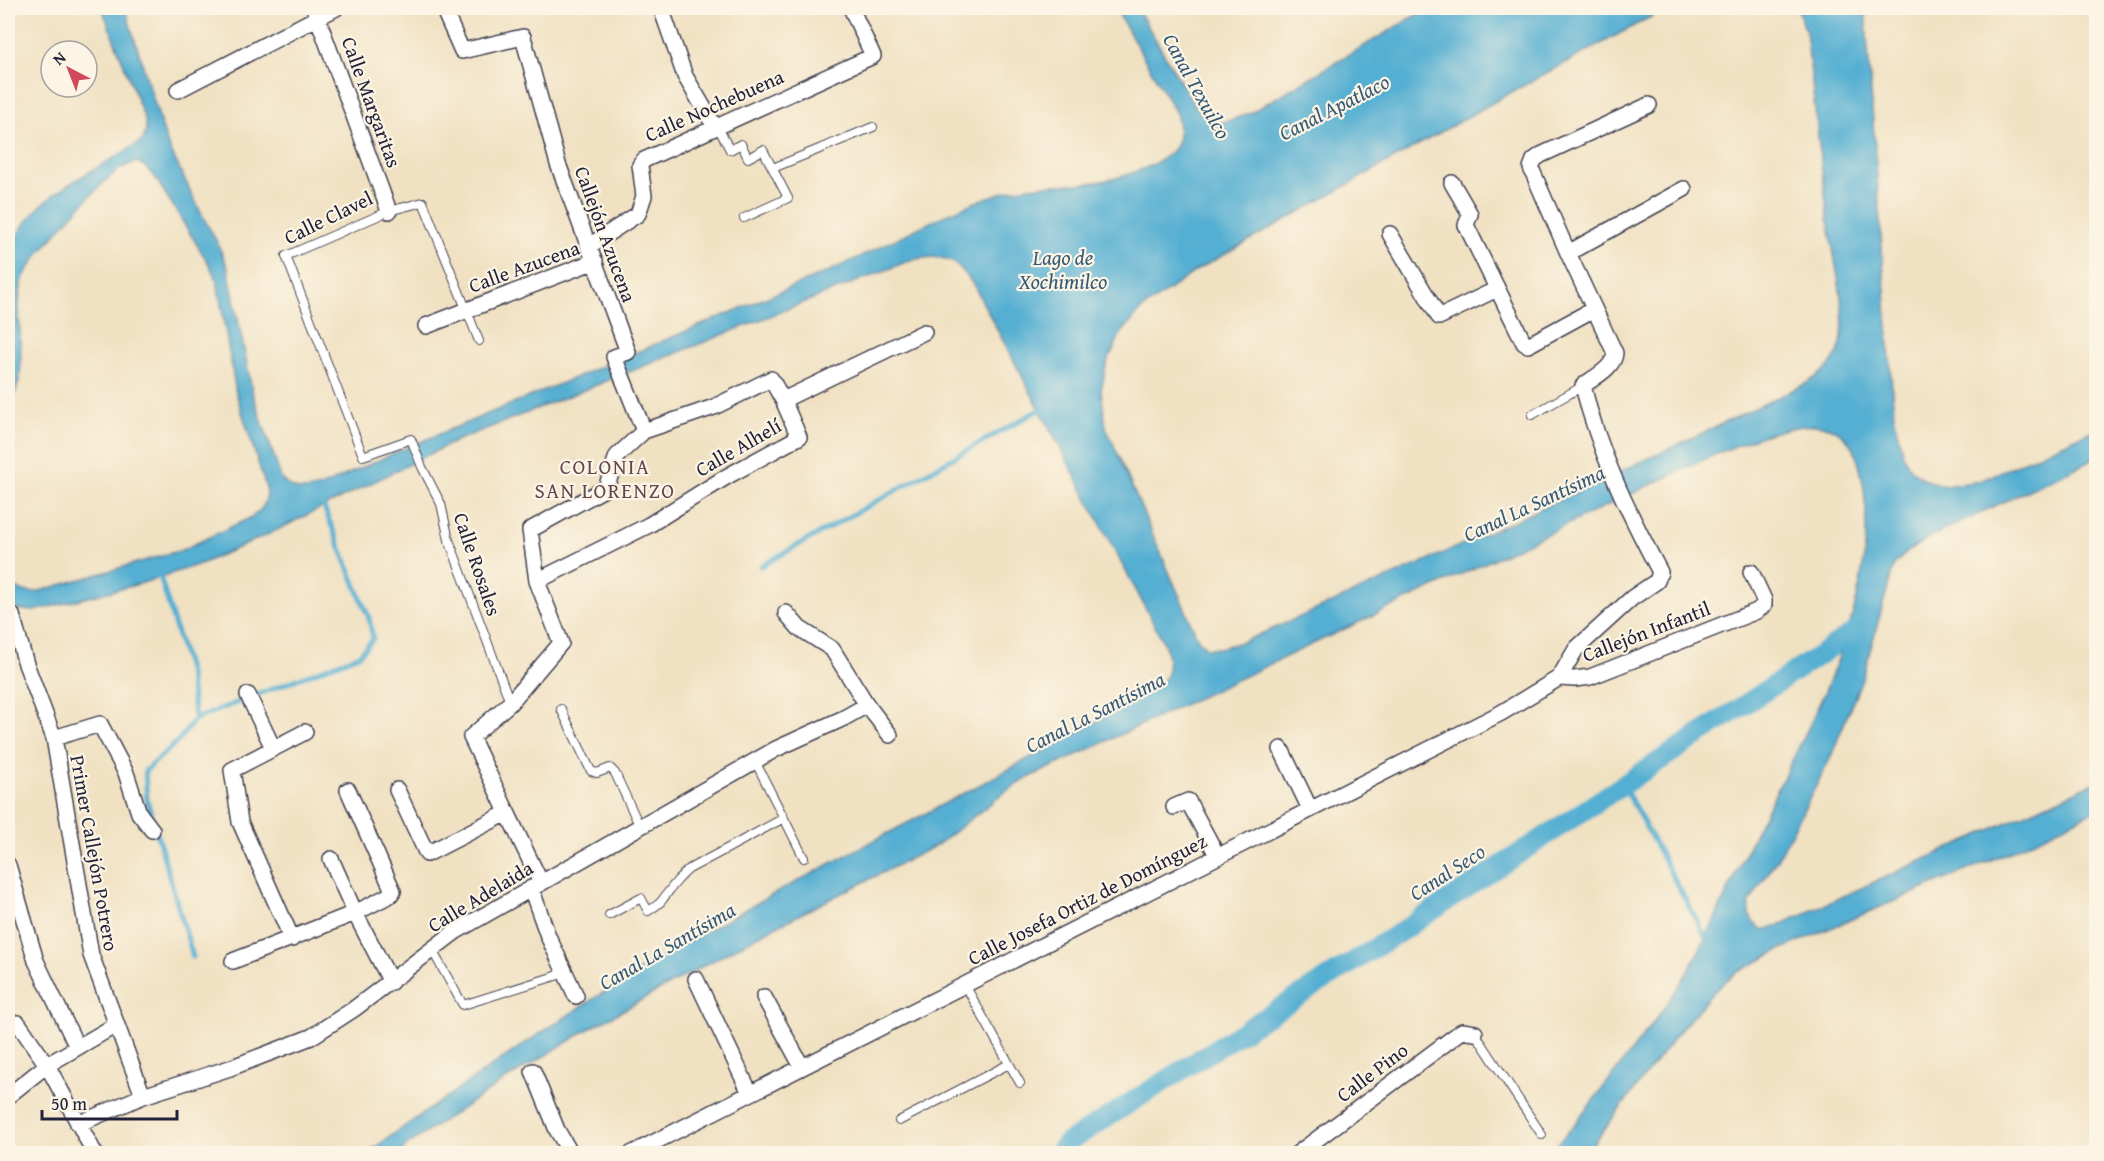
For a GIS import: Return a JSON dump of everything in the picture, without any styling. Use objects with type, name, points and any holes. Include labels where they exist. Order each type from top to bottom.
[{"type":"street","points":[[178,90],[316,12],[336,8]]},
{"type":"street","name":"Callejón Azucena","points":[[443,8],[462,51],[523,37],[558,164],[628,352],[614,357],[644,431]]},
{"type":"street","points":[[661,8],[685,76],[714,127]]},
{"type":"street","name":"Calle Nochebuena","points":[[589,246],[638,214],[644,196],[640,165],[644,159],[870,59],[873,56],[851,8]]},
{"type":"street","name":"Calle Margaritas","points":[[316,12],[389,211]]},
{"type":"street","points":[[1583,386],[1615,360],[1615,353],[1531,168],[1534,160],[1541,155],[1648,105]]},
{"type":"street","points":[[1452,183],[1470,214],[1466,225],[1524,343],[1528,345],[1594,309]]},
{"type":"street","points":[[1568,253],[1684,189]]},
{"type":"street","points":[[1390,234],[1439,317],[1497,289]]},
{"type":"street","name":"Calle Azucena","points":[[426,326],[595,261]]},
{"type":"street","points":[[576,996],[548,936],[536,886],[507,813],[471,737],[510,703],[561,643],[537,581],[530,530],[606,488],[617,456],[644,431],[714,407],[771,379],[783,400],[924,332]]},
{"type":"street","name":"Callejón Infantil","points":[[1583,386],[1592,423],[1606,461],[1632,519],[1660,572],[1658,581],[1613,614],[1576,649],[1559,678],[1575,679],[1590,676],[1757,611],[1764,605],[1764,600],[1751,572]]},
{"type":"street","name":"Calle Alhelí","points":[[537,581],[649,525],[726,477],[799,436],[783,400]]},
{"type":"street","points":[[786,613],[799,628],[832,649],[867,705],[890,735]]},
{"type":"street","name":"Primer Callejón Potrero","points":[[12,615],[26,664],[54,738],[91,955],[142,1096]]},
{"type":"street","name":"Calle Josefa Ortiz de Domínguez","points":[[632,1154],[1500,713],[1559,678]]},
{"type":"street","points":[[248,695],[273,748]]},
{"type":"street","name":"Calle Adelaida","points":[[78,1124],[142,1096],[230,1068],[311,1037],[354,1009],[455,932],[776,749],[867,705]]},
{"type":"street","points":[[54,738],[100,724],[126,773],[139,813],[152,830]]},
{"type":"street","points":[[292,939],[240,822],[232,770],[305,732]]},
{"type":"street","points":[[1281,750],[1310,808]]},
{"type":"street","points":[[233,961],[355,913],[390,895],[393,891],[348,790]]},
{"type":"street","points":[[397,790],[427,855],[507,813]]},
{"type":"street","points":[[1174,807],[1188,801],[1218,856]]},
{"type":"street","points":[[330,859],[391,982]]},
{"type":"street","points":[[8,865],[36,961],[77,1047]]},
{"type":"street","points":[[696,979],[750,1094]]},
{"type":"street","points":[[764,997],[802,1067]]},
{"type":"street","points":[[8,1026],[18,1023],[47,1065],[95,1154]]},
{"type":"street","points":[[8,1096],[47,1065],[116,1025]]},
{"type":"street","name":"Calle Pino","points":[[1297,1154],[1462,1031],[1475,1033]]},
{"type":"street","points":[[534,1071],[557,1130],[571,1154]]},
{"type":"lane","points":[[773,168],[873,126]]},
{"type":"lane","points":[[714,127],[720,131],[730,150],[741,144],[748,158],[763,150],[788,198],[744,218]]},
{"type":"lane","name":"Calle Clavel","points":[[412,440],[363,456],[286,256],[389,211],[423,202],[467,309]]},
{"type":"lane","points":[[467,309],[479,340]]},
{"type":"lane","points":[[1532,415],[1583,386]]},
{"type":"lane","name":"Calle Rosales","points":[[412,440],[422,467],[441,504],[449,540],[510,703]]},
{"type":"lane","points":[[561,709],[591,771],[597,773],[610,768],[615,773],[640,827]]},
{"type":"lane","points":[[755,761],[804,858]]},
{"type":"lane","points":[[609,915],[641,898],[648,911],[663,900],[673,884],[689,869],[784,818]]},
{"type":"lane","points":[[432,950],[463,1005],[565,973]]},
{"type":"lane","points":[[965,985],[1020,1083]]},
{"type":"lane","points":[[1475,1033],[1542,1135]]},
{"type":"lane","points":[[899,1121],[1009,1064]]},
{"type":"water","name":"Lago de Xochimilco","points":[[102,8],[125,8],[167,143],[228,268],[253,395],[282,480],[298,490],[309,490],[820,275],[980,200],[1023,188],[1113,179],[1156,163],[1175,148],[1179,137],[1178,119],[1115,8],[1137,8],[1194,105],[1207,118],[1220,122],[1252,112],[1428,8],[1667,8],[1508,94],[1197,270],[1140,311],[1120,335],[1106,365],[1101,391],[1106,427],[1198,639],[1206,648],[1220,648],[1242,642],[1526,516],[1807,383],[1827,368],[1835,359],[1840,347],[1842,303],[1831,238],[1806,32],[1797,8],[1865,8],[1894,417],[1903,455],[1912,471],[1926,480],[1945,486],[1980,481],[2096,429],[2096,458],[1930,537],[1894,565],[1863,676],[1830,759],[1782,851],[1749,903],[1749,914],[1754,923],[1763,930],[1777,926],[2096,782],[2096,810],[2010,852],[1784,948],[1736,973],[1715,990],[1678,1033],[1586,1153],[1547,1153],[1572,1127],[1610,1079],[1663,1010],[1691,966],[1798,749],[1838,660],[1853,615],[1863,569],[1866,523],[1862,477],[1849,442],[1838,431],[1813,425],[1790,428],[1736,446],[1709,458],[1024,780],[937,845],[765,932],[587,1030],[505,1080],[407,1145],[401,1153],[367,1153],[529,1041],[612,987],[696,937],[1077,733],[1161,684],[1168,669],[1167,654],[1164,643],[974,286],[955,264],[932,257],[911,260],[458,440],[267,535],[203,563],[143,583],[34,611],[21,610],[8,604],[8,578],[19,590],[36,592],[182,550],[252,517],[262,508],[266,499],[267,491],[236,393],[217,281],[209,264],[155,177],[143,165],[136,162],[120,169],[97,190],[65,223],[27,272],[22,282],[20,297],[21,363],[19,378],[8,407],[8,253],[19,232],[48,199],[143,140],[146,131],[145,120]]},
{"type":"waterway","points":[[761,566],[1044,407]]},
{"type":"waterway","points":[[195,719],[359,655],[373,639],[369,618],[321,500]]},
{"type":"waterway","points":[[159,573],[189,673],[195,719],[179,740],[145,771],[147,800],[193,957]]},
{"type":"waterway","name":"Canal Seco","points":[[1057,1154],[1065,1144],[1405,929],[1862,627]]},
{"type":"waterway","points":[[1623,785],[1708,941]]},
{"type":"district","name":"COLONIA SAN LORENZO","points":[[605,478]]},
{"type":"water label","name":"Canal Texuilco","points":[[1197,86]]},
{"type":"water label","name":"Canal Apatlaco","points":[[1334,107]]},
{"type":"water label","name":"Canal La Santísima","points":[[1534,503]]},
{"type":"water label","name":"Canal La Santísima","points":[[1095,712]]},
{"type":"water label","name":"Canal La Santísima","points":[[667,946]]}]
